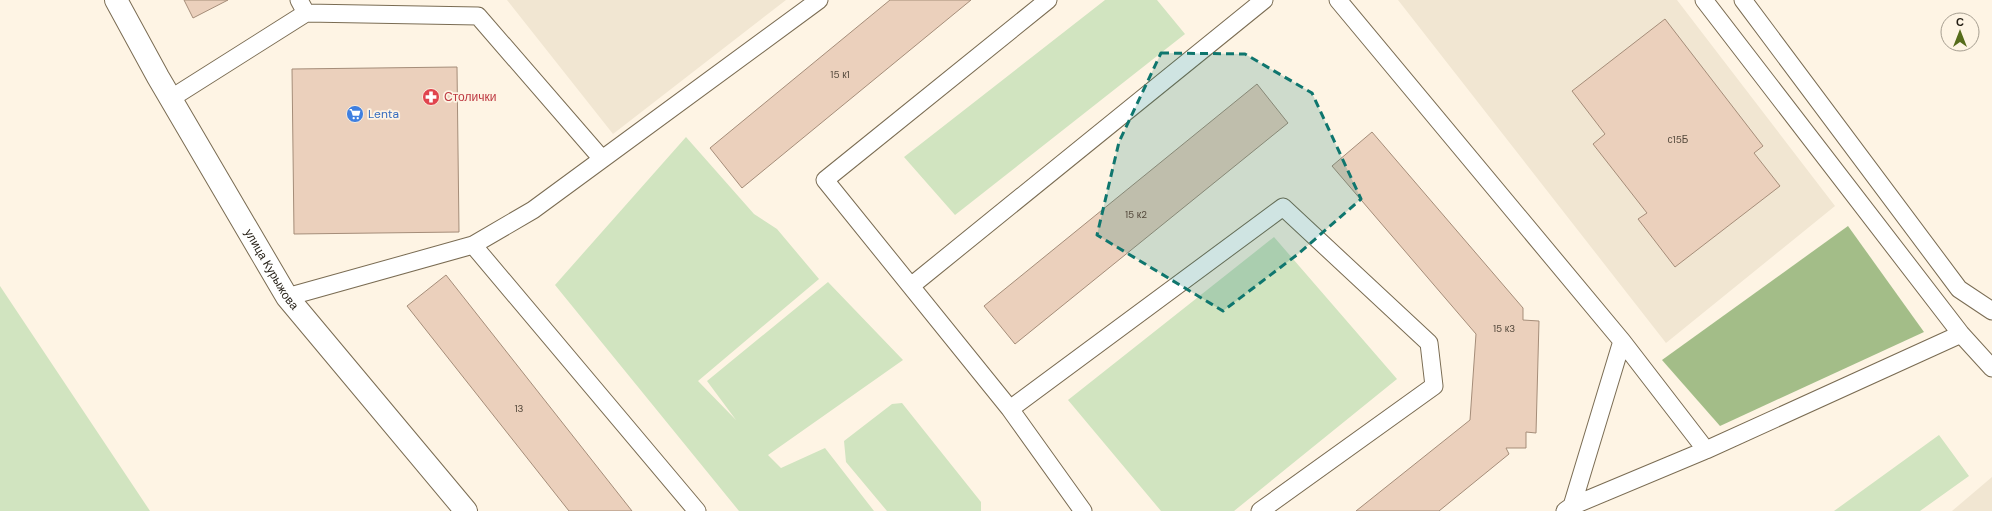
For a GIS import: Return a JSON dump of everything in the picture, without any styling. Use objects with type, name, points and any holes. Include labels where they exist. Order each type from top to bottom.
[{"type":"street","name":"улица Курыжова","points":[[116,0],[170,99],[287,297],[466,511]]},
{"type":"lane","points":[[287,297],[473,245],[533,210],[819,0]]},
{"type":"lane","points":[[1048,0],[824,180],[1010,409],[1083,511]]},
{"type":"lane","points":[[911,286],[1264,0]]},
{"type":"lane","points":[[1338,0],[1622,341],[1706,450]]},
{"type":"lane","points":[[1704,0],[1961,334],[1992,368]]},
{"type":"lane","points":[[1743,0],[1959,288],[1992,311]]},
{"type":"lane","points":[[170,99],[303,7],[478,16],[602,159]]},
{"type":"lane","points":[[1010,409],[1283,206],[1429,343],[1434,386],[1260,511]]},
{"type":"lane","points":[[473,245],[697,511]]},
{"type":"lane","points":[[1569,508],[1706,450],[1961,334]]},
{"type":"lane","points":[[1569,508],[1622,341]]},
{"type":"highlighted area","points":[[1161,53],[1245,54],[1312,93],[1361,199],[1298,254],[1223,311],[1097,235],[1119,142]]},
{"type":"shaded area","points":[[507,0],[786,0],[613,134]]},
{"type":"shaded area","points":[[1398,0],[1677,0],[1835,206],[1666,343]]},
{"type":"shaded area","points":[[1992,477],[1992,511],[1952,511]]},
{"type":"green space","points":[[1105,0],[1157,0],[1185,34],[955,215],[904,157]]},
{"type":"green space","points":[[686,137],[754,214],[777,229],[819,279],[698,381],[736,420],[707,381],[828,282],[903,360],[768,455],[781,468],[825,448],[874,511],[739,511],[555,285]]},
{"type":"green space","points":[[1848,226],[1924,332],[1720,426],[1662,360]]},
{"type":"green space","points":[[1274,237],[1397,379],[1234,511],[1161,511],[1068,400]]},
{"type":"green space","points":[[0,286],[150,511],[0,511]]},
{"type":"green space","points":[[902,403],[981,502],[981,511],[887,511],[846,462],[844,441],[892,404]]},
{"type":"green space","points":[[1939,435],[1969,476],[1920,511],[1834,511]]},
{"type":"building","points":[[184,0],[228,0],[193,18]]},
{"type":"building","points":[[890,0],[971,0],[742,188],[710,148]]},
{"type":"building","points":[[1665,19],[1763,146],[1754,153],[1780,186],[1675,267],[1638,219],[1647,213],[1593,144],[1605,134],[1572,91]]},
{"type":"building","points":[[457,67],[459,232],[294,234],[292,69]]},
{"type":"building","points":[[1257,84],[1288,123],[1015,344],[984,306]]},
{"type":"building","points":[[1372,132],[1523,308],[1523,320],[1539,321],[1536,433],[1526,432],[1526,448],[1506,448],[1509,454],[1439,511],[1356,511],[1470,420],[1476,334],[1332,166]]},
{"type":"building","points":[[446,275],[632,511],[569,511],[407,306]]},
{"type":"place","name":"Столички","points":[[431,97]]},
{"type":"place","name":"Lenta","points":[[355,114]]}]
